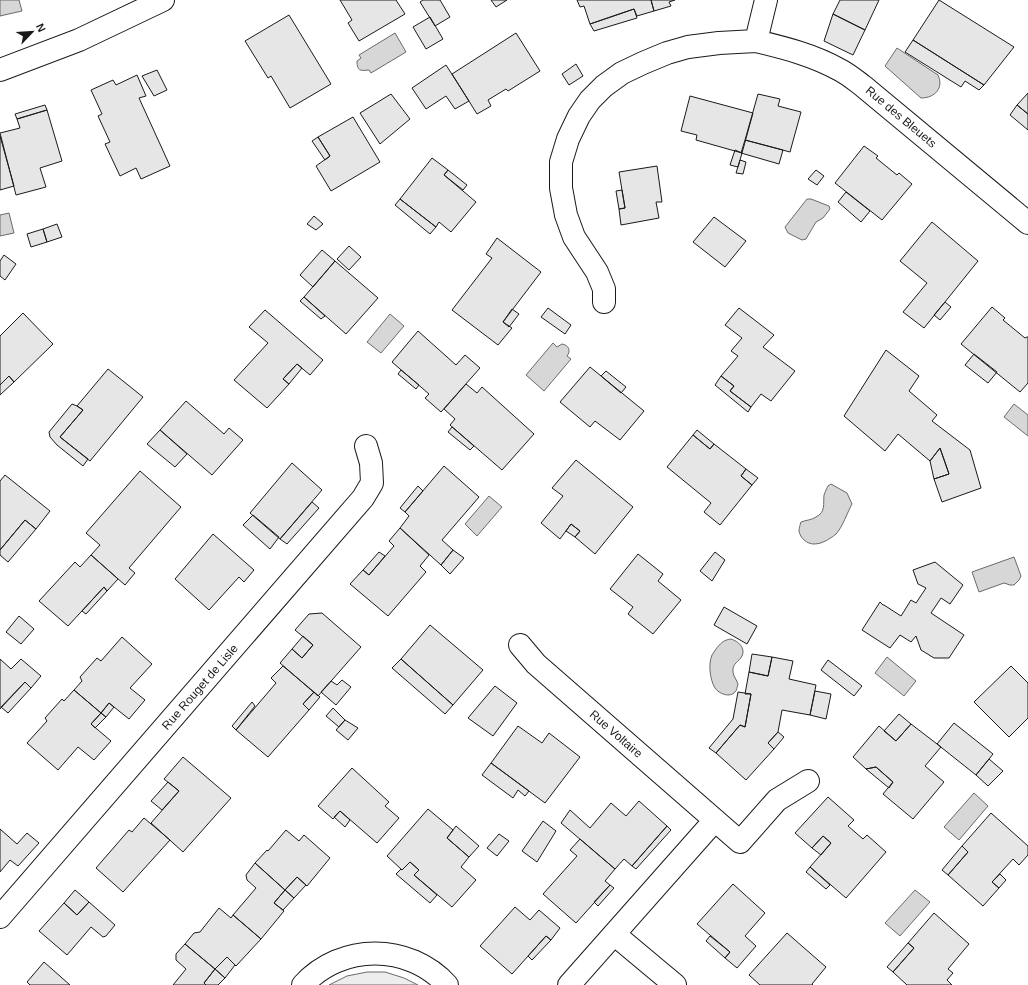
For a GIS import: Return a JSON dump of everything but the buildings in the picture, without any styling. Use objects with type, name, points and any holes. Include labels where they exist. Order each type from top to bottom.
[{"type":"street","points":[[0,70],[79,40],[163,0]]},
{"type":"street","points":[[756,41],[766,0]]},
{"type":"street","name":"Rue des Bleuets","points":[[604,302],[604,289],[596,272],[574,237],[566,215],[561,188],[561,162],[568,138],[579,116],[590,100],[604,86],[622,73],[643,63],[666,53],[688,47],[719,43],[756,41],[791,50],[840,70],[863,86],[1028,223]]},
{"type":"street","name":"Rue Rouget de Lisle","points":[[0,917],[363,498],[372,483],[371,463],[366,446]]},
{"type":"street","name":"Rue Voltaire","points":[[520,645],[536,664],[740,842],[777,800],[808,781]]},
{"type":"street","points":[[569,985],[715,820]]},
{"type":"street","points":[[614,934],[675,985]]},
{"type":"street","points":[[303,985],[311,977],[331,963],[352,956],[377,953],[401,956],[422,965],[441,978],[447,985]]},
{"type":"shaded area","points":[[0,0],[19,0],[22,11],[0,16]]},
{"type":"shaded area","points":[[395,33],[406,52],[371,73],[369,70],[358,69],[357,61],[361,58],[359,55]]},
{"type":"shaded area","points":[[897,48],[938,75],[940,84],[939,88],[934,94],[926,98],[921,98],[885,66]]},
{"type":"shaded area","points":[[807,199],[811,199],[829,206],[830,209],[823,218],[816,222],[806,239],[802,240],[788,233],[785,227]]},
{"type":"shaded area","points":[[9,213],[14,233],[0,236],[0,215]]},
{"type":"shaded area","points":[[390,314],[404,326],[381,353],[367,342]]},
{"type":"shaded area","points":[[553,343],[557,347],[562,344],[568,347],[569,350],[567,356],[571,359],[544,391],[526,375]]},
{"type":"shaded area","points":[[1014,404],[1028,415],[1028,436],[1004,417]]},
{"type":"shaded area","points":[[831,484],[847,493],[852,504],[843,524],[836,534],[820,543],[814,544],[806,542],[802,538],[799,531],[801,522],[814,518],[821,513],[823,510],[824,495],[828,486]]},
{"type":"shaded area","points":[[489,496],[502,507],[477,536],[465,524]]},
{"type":"shaded area","points":[[1014,557],[1021,576],[1014,585],[1004,583],[979,592],[972,572]]},
{"type":"shaded area","points":[[731,639],[741,645],[743,653],[733,669],[738,684],[737,689],[733,694],[728,695],[717,690],[713,685],[710,663],[712,655],[719,645],[724,641]]},
{"type":"shaded area","points":[[887,657],[916,681],[904,696],[875,673]]},
{"type":"shaded area","points":[[974,793],[988,806],[959,840],[944,827]]},
{"type":"shaded area","points":[[915,890],[930,902],[900,936],[885,923]]},
{"type":"shaded area","points":[[367,972],[385,972],[404,978],[418,985],[329,985],[347,976]]}]
